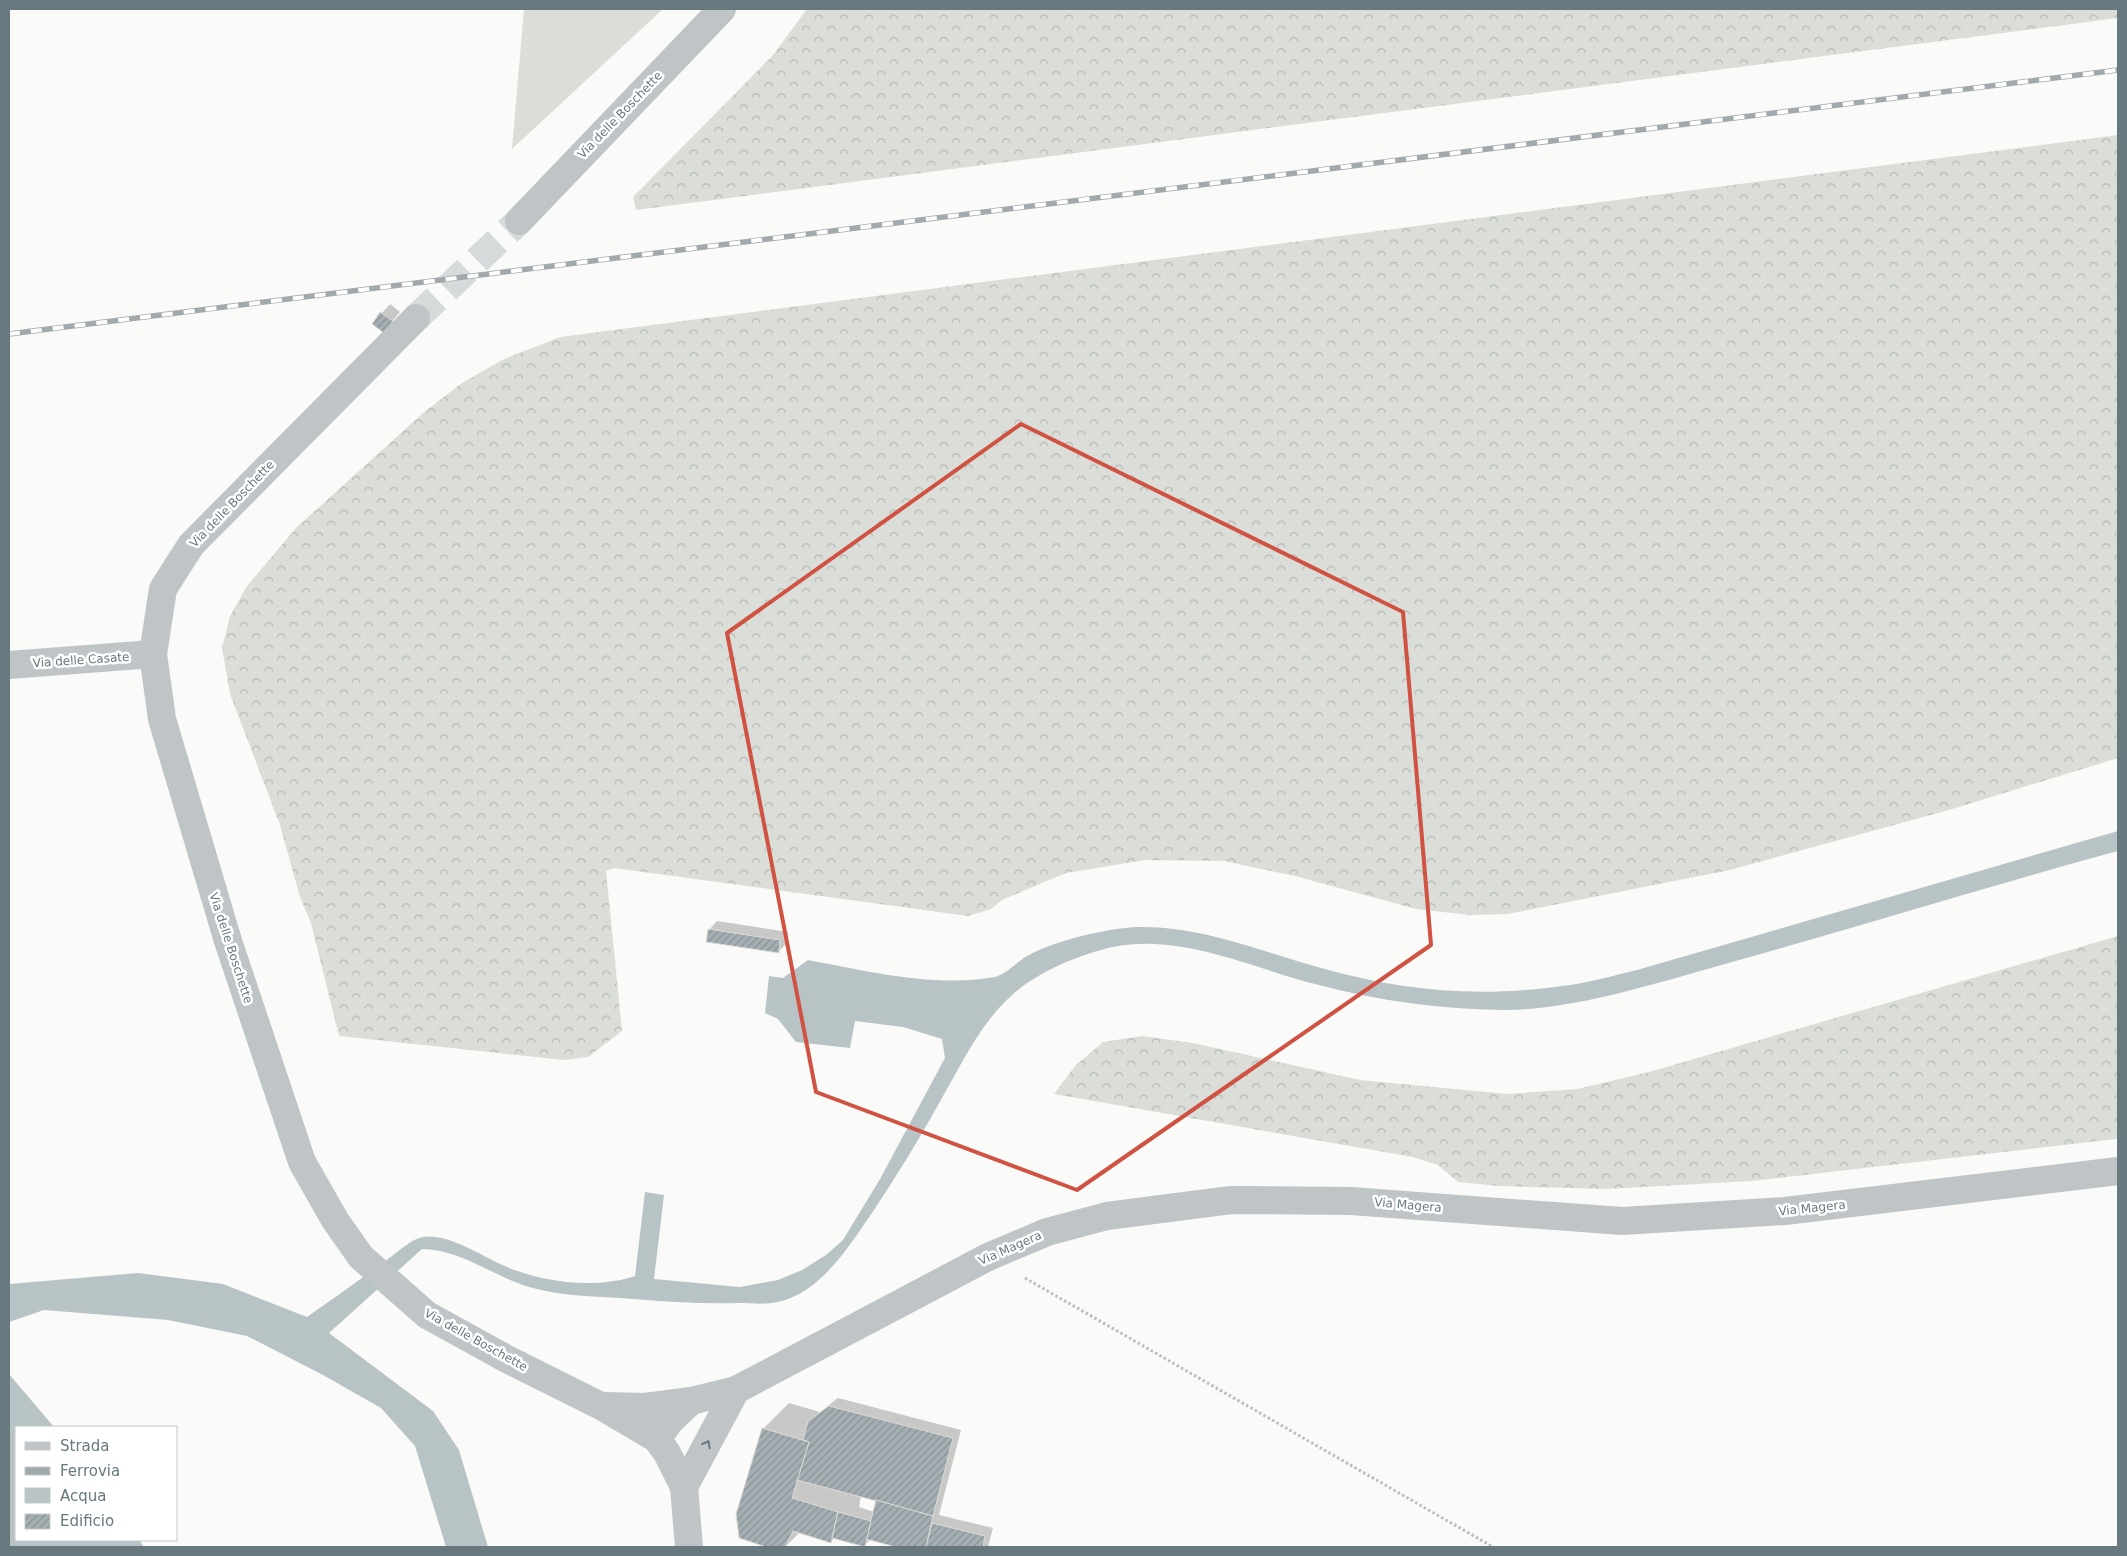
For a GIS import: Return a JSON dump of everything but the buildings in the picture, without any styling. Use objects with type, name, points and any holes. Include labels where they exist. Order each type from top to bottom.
[{"type":"street","name":"Via delle Boschette","points":[[519,221],[722,9]]},
{"type":"street","name":"Via delle Boschette","points":[[416,318],[190,545],[163,589],[153,654],[162,719],[228,941],[302,1162],[335,1220],[361,1257],[427,1315],[505,1358],[601,1406],[657,1439],[667,1453],[684,1487]]},
{"type":"street","name":"Via delle Casate","points":[[9,665],[153,654]]},
{"type":"street","name":"Via Magera","points":[[657,1439],[670,1421],[691,1401],[736,1390],[988,1256],[1047,1232],[1106,1216],[1231,1200],[1351,1201],[1622,1221],[1785,1212],[2118,1172]]},
{"type":"street","points":[[688,1547],[684,1487],[736,1390]]},
{"type":"street","points":[[601,1406],[645,1407],[691,1401]]},
{"type":"path","points":[[988,1256],[1493,1547]]},
{"type":"highlighted area","points":[[1021,424],[1403,612],[1431,945],[1077,1190],[816,1092],[727,633]]},
{"type":"green space","points":[[524,9],[663,9],[512,149]]},
{"type":"green space","points":[[807,9],[2118,9],[2118,18],[636,210],[633,197],[773,55]]},
{"type":"green space","points":[[2118,135],[2118,758],[1949,810],[1730,870],[1508,914],[1470,915],[1416,909],[1295,876],[1224,861],[1145,860],[1066,873],[1002,900],[991,909],[968,916],[614,868],[606,871],[622,1031],[588,1057],[563,1060],[339,1036],[311,923],[300,897],[280,825],[230,694],[222,648],[230,616],[247,586],[296,528],[423,413],[462,383],[502,360],[560,337]]},
{"type":"green space","points":[[2118,936],[2118,1138],[2116,1139],[1752,1181],[1606,1189],[1499,1186],[1458,1182],[1438,1165],[1413,1157],[1054,1094],[1075,1066],[1103,1042],[1142,1036],[1193,1043],[1360,1080],[1508,1094],[1577,1089],[1649,1072]]},
{"type":"water","points":[[2118,831],[2118,851],[1650,985],[1563,1005],[1508,1010],[1484,1010],[1412,1004],[1365,996],[1319,985],[1217,955],[1165,945],[1139,944],[1113,947],[1087,954],[1045,972],[1021,988],[999,1008],[970,1048],[906,1160],[854,1240],[820,1279],[792,1297],[767,1303],[712,1303],[568,1294],[529,1287],[451,1254],[437,1250],[422,1249],[329,1333],[433,1411],[459,1450],[488,1547],[446,1547],[415,1446],[381,1408],[323,1375],[247,1336],[168,1320],[44,1310],[9,1322],[9,1284],[138,1273],[223,1284],[307,1317],[409,1243],[423,1237],[441,1238],[451,1241],[514,1270],[548,1279],[583,1283],[601,1283],[618,1280],[635,1276],[645,1192],[664,1195],[654,1279],[740,1287],[778,1280],[802,1270],[826,1255],[843,1240],[880,1179],[945,1058],[942,1039],[903,1027],[855,1021],[850,1048],[796,1042],[778,1019],[765,1013],[769,976],[783,978],[808,960],[901,977],[949,981],[972,980],[995,977],[1038,950],[1066,940],[1138,927],[1162,928],[1208,935],[1321,968],[1384,983],[1475,992],[1537,989],[1578,984],[1637,970]]},
{"type":"water","points":[[9,1374],[53,1426],[15,1426],[15,1541],[140,1541],[144,1547],[9,1547]]},
{"type":"tunnel","points":[[416,318],[519,221]]},
{"type":"railway","points":[[9,334],[2118,70]]}]
